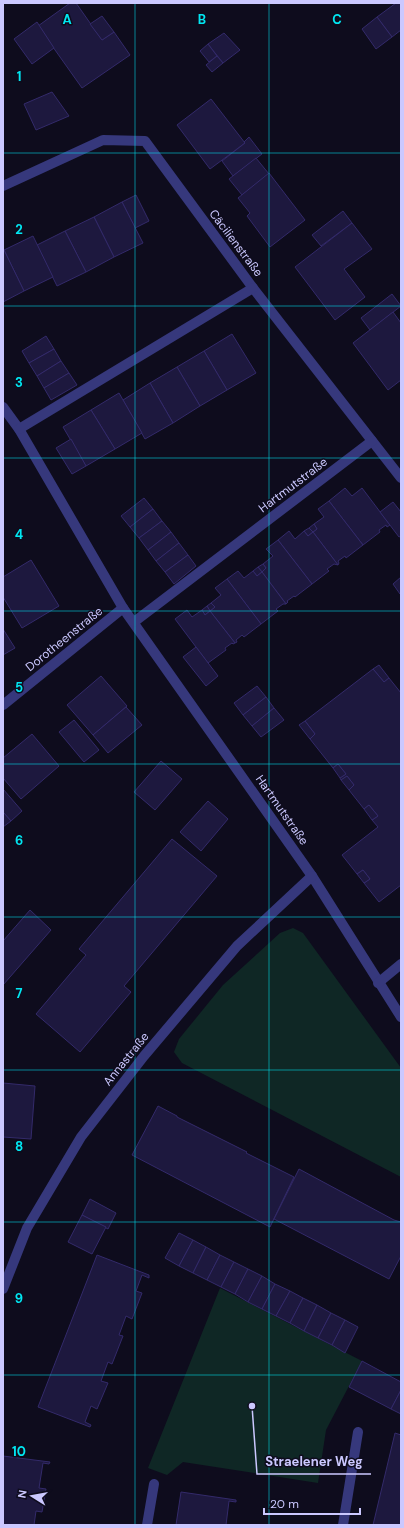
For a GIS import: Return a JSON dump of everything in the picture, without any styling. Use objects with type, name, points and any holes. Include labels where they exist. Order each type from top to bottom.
[{"type":"street","name":"Cäcilienstraße","points":[[3,186],[103,140],[145,141],[253,288],[401,478]]},
{"type":"street","points":[[19,429],[253,288]]},
{"type":"street","name":"Hartmutstraße","points":[[3,407],[19,429],[123,608],[312,876],[401,1017]]},
{"type":"street","name":"Hartmutstraße","points":[[134,622],[372,441]]},
{"type":"street","name":"Dorotheenstraße","points":[[3,705],[123,608]]},
{"type":"street","name":"Annastraße","points":[[3,1289],[27,1228],[80,1137],[144,1056],[237,946],[312,876]]},
{"type":"street","points":[[378,982],[401,964]]},
{"type":"street","points":[[343,1525],[358,1432]]},
{"type":"street","points":[[147,1525],[154,1484]]},
{"type":"green space","points":[[293,928],[303,933],[401,1068],[401,1177],[182,1063],[174,1052],[179,1039],[223,985],[280,933]]},
{"type":"green space","points":[[220,1288],[362,1361],[326,1430],[318,1483],[183,1462],[167,1475],[148,1468]]},
{"type":"building","points":[[70,3],[76,3],[102,40],[114,32],[130,55],[82,88],[38,26]]},
{"type":"building","points":[[396,3],[401,3],[401,30],[392,37],[377,17]]},
{"type":"building","points":[[102,16],[114,32],[102,40],[90,24]]},
{"type":"building","points":[[377,17],[392,37],[376,49],[362,29]]},
{"type":"building","points":[[37,22],[54,48],[32,64],[14,39]]},
{"type":"building","points":[[224,33],[240,50],[223,63],[208,44]]},
{"type":"building","points":[[208,44],[217,56],[209,62],[200,51]]},
{"type":"building","points":[[217,56],[223,63],[212,72],[206,65]]},
{"type":"building","points":[[52,92],[69,116],[36,130],[24,104]]},
{"type":"building","points":[[211,99],[245,143],[210,169],[177,125]]},
{"type":"building","points":[[249,137],[262,154],[233,176],[222,161],[245,143],[244,142]]},
{"type":"building","points":[[256,158],[269,174],[242,195],[229,179]]},
{"type":"building","points":[[269,173],[305,220],[270,247],[247,216],[250,213],[238,198]]},
{"type":"building","points":[[136,195],[149,221],[135,228],[122,202]]},
{"type":"building","points":[[122,202],[143,243],[114,257],[94,217]]},
{"type":"building","points":[[343,211],[352,223],[321,246],[312,235]]},
{"type":"building","points":[[94,217],[114,257],[86,272],[65,231]]},
{"type":"building","points":[[352,223],[372,249],[344,269],[365,297],[335,320],[295,267]]},
{"type":"building","points":[[65,231],[86,272],[57,286],[37,245]]},
{"type":"building","points":[[33,236],[53,277],[24,291],[4,250]]},
{"type":"building","points":[[4,250],[24,291],[3,302],[3,251]]},
{"type":"building","points":[[392,294],[401,306],[370,330],[361,318]]},
{"type":"building","points":[[393,312],[401,323],[401,380],[388,390],[353,343]]},
{"type":"building","points":[[232,334],[256,373],[227,390],[204,351]]},
{"type":"building","points":[[46,336],[54,349],[29,363],[22,351]]},
{"type":"building","points":[[54,349],[61,361],[37,376],[29,363]]},
{"type":"building","points":[[204,351],[227,390],[200,406],[177,367]]},
{"type":"building","points":[[61,361],[69,373],[44,388],[37,376]]},
{"type":"building","points":[[177,367],[200,406],[173,423],[150,383]]},
{"type":"building","points":[[69,373],[77,385],[51,400],[44,388]]},
{"type":"building","points":[[150,383],[173,423],[145,439],[123,400]]},
{"type":"building","points":[[119,393],[142,433],[115,449],[91,410]]},
{"type":"building","points":[[91,410],[115,449],[86,466],[63,427]]},
{"type":"building","points":[[71,439],[86,466],[72,474],[56,448]]},
{"type":"building","points":[[345,488],[352,496],[362,488],[390,525],[387,527],[386,525],[379,530],[380,532],[363,545],[329,501]]},
{"type":"building","points":[[144,498],[153,509],[130,527],[121,516]]},
{"type":"building","points":[[329,501],[363,545],[346,558],[345,556],[338,561],[338,565],[313,532],[317,529],[314,524],[324,517],[318,509]]},
{"type":"building","points":[[393,502],[401,512],[401,536],[399,537],[380,512]]},
{"type":"building","points":[[153,509],[162,521],[139,538],[130,527]]},
{"type":"building","points":[[162,521],[171,532],[148,550],[139,538]]},
{"type":"building","points":[[314,524],[317,529],[313,532],[309,528]]},
{"type":"building","points":[[309,528],[313,532],[308,536],[304,531]]},
{"type":"building","points":[[289,531],[295,539],[304,531],[308,536],[313,532],[338,565],[334,564],[327,569],[329,571],[312,584],[278,540]]},
{"type":"building","points":[[171,532],[179,543],[156,561],[148,550]]},
{"type":"building","points":[[278,540],[312,584],[287,601],[288,602],[286,604],[262,572],[266,568],[263,564],[273,556],[266,549]]},
{"type":"building","points":[[179,543],[188,555],[165,572],[156,561]]},
{"type":"building","points":[[188,555],[196,566],[174,584],[165,572]]},
{"type":"building","points":[[31,560],[59,606],[22,628],[3,597],[3,577]]},
{"type":"building","points":[[263,564],[266,568],[262,572],[258,567]]},
{"type":"building","points":[[258,567],[262,572],[257,576],[253,571]]},
{"type":"building","points":[[238,571],[244,578],[253,571],[257,576],[262,572],[286,604],[283,604],[276,609],[278,611],[261,624],[227,579]]},
{"type":"building","points":[[401,577],[401,593],[400,594],[393,584]]},
{"type":"building","points":[[227,579],[261,624],[244,637],[242,635],[236,640],[237,642],[235,643],[210,611],[215,607],[211,603],[221,595],[215,588]]},
{"type":"building","points":[[211,603],[215,607],[210,611],[207,606]]},
{"type":"building","points":[[207,606],[210,611],[205,615],[202,610]]},
{"type":"building","points":[[187,610],[192,617],[202,610],[205,615],[210,611],[235,643],[232,643],[225,648],[226,650],[208,663],[175,619]]},
{"type":"building","points":[[3,629],[15,648],[3,655]]},
{"type":"building","points":[[196,647],[218,676],[206,686],[183,657]]},
{"type":"building","points":[[379,665],[389,678],[384,682],[373,669]]},
{"type":"building","points":[[373,669],[384,682],[389,678],[401,693],[401,885],[379,902],[364,883],[370,879],[363,870],[357,874],[342,855],[378,827],[372,820],[378,816],[369,805],[364,809],[349,790],[354,785],[347,776],[341,780],[340,778],[346,774],[338,764],[333,768],[310,739],[315,734],[305,721]]},
{"type":"building","points":[[101,676],[127,706],[93,735],[67,705]]},
{"type":"building","points":[[257,686],[266,697],[243,715],[234,703]]},
{"type":"building","points":[[266,697],[274,708],[252,726],[243,715]]},
{"type":"building","points":[[126,707],[142,725],[108,753],[93,735]]},
{"type":"building","points":[[274,708],[284,720],[261,737],[252,726]]},
{"type":"building","points":[[74,720],[99,750],[84,762],[59,732]]},
{"type":"building","points":[[305,721],[315,734],[310,739],[299,725]]},
{"type":"building","points":[[32,734],[59,766],[21,799],[3,778],[3,758]]},
{"type":"building","points":[[161,761],[182,779],[155,810],[134,792]]},
{"type":"building","points":[[338,764],[346,774],[340,778],[333,768]]},
{"type":"building","points":[[347,776],[354,785],[349,790],[341,780]]},
{"type":"building","points":[[3,789],[22,811],[11,821],[3,812]]},
{"type":"building","points":[[208,801],[228,819],[201,851],[180,832]]},
{"type":"building","points":[[369,805],[378,816],[372,820],[364,809]]},
{"type":"building","points":[[3,812],[11,821],[3,827]]},
{"type":"building","points":[[172,839],[217,876],[124,986],[131,992],[80,1052],[36,1014],[86,955],[79,949]]},
{"type":"building","points":[[363,870],[370,879],[364,883],[357,874]]},
{"type":"building","points":[[30,910],[51,930],[3,985],[3,941]]},
{"type":"building","points":[[3,1083],[35,1086],[31,1139],[3,1137]]},
{"type":"building","points":[[158,1106],[294,1177],[270,1227],[132,1155]]},
{"type":"building","points":[[299,1169],[394,1220],[401,1222],[401,1256],[389,1279],[274,1219]]},
{"type":"building","points":[[90,1199],[116,1213],[108,1229],[82,1215]]},
{"type":"building","points":[[82,1215],[106,1227],[92,1254],[68,1242]]},
{"type":"building","points":[[179,1233],[193,1240],[179,1266],[165,1258]]},
{"type":"building","points":[[193,1240],[206,1247],[193,1273],[179,1266]]},
{"type":"building","points":[[206,1247],[220,1255],[207,1280],[193,1273]]},
{"type":"building","points":[[97,1255],[149,1275],[149,1278],[142,1275],[136,1291],[142,1293],[132,1319],[126,1316],[119,1335],[123,1336],[112,1364],[108,1362],[101,1381],[108,1383],[97,1409],[91,1406],[85,1422],[91,1425],[90,1427],[38,1407]]},
{"type":"building","points":[[220,1255],[234,1262],[221,1287],[207,1280]]},
{"type":"building","points":[[234,1262],[248,1269],[235,1294],[221,1287]]},
{"type":"building","points":[[248,1269],[262,1276],[248,1302],[235,1294]]},
{"type":"building","points":[[262,1276],[275,1284],[262,1309],[248,1302]]},
{"type":"building","points":[[275,1284],[290,1291],[276,1316],[262,1309]]},
{"type":"building","points":[[290,1291],[303,1298],[290,1323],[276,1316]]},
{"type":"building","points":[[303,1298],[317,1305],[304,1331],[290,1323]]},
{"type":"building","points":[[317,1305],[331,1313],[318,1338],[304,1331]]},
{"type":"building","points":[[331,1313],[345,1320],[332,1345],[318,1338]]},
{"type":"building","points":[[345,1320],[358,1327],[345,1353],[332,1345]]},
{"type":"building","points":[[362,1361],[401,1382],[401,1390],[391,1409],[349,1387]]},
{"type":"building","points":[[401,1390],[401,1414],[391,1409]]},
{"type":"building","points":[[395,1433],[401,1435],[401,1525],[373,1525]]},
{"type":"building","points":[[3,1456],[50,1462],[49,1464],[43,1463],[39,1488],[46,1489],[42,1512],[36,1511],[34,1525],[3,1525]]},
{"type":"building","points":[[181,1492],[236,1500],[236,1502],[229,1501],[226,1525],[176,1525]]},
{"type":"place","name":"Straelener Weg","points":[[252,1406]]}]
